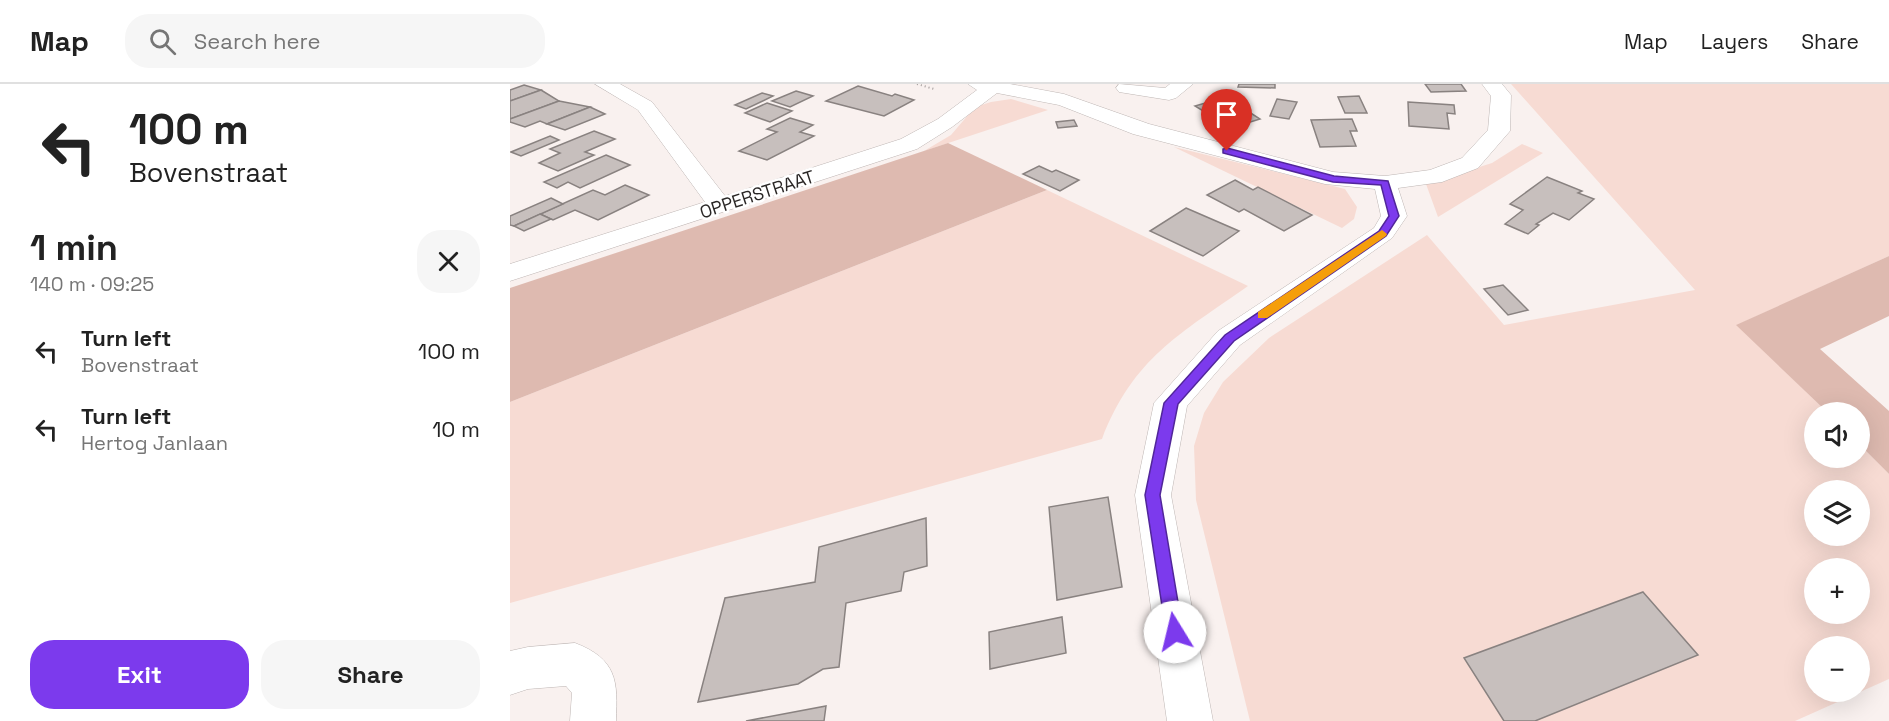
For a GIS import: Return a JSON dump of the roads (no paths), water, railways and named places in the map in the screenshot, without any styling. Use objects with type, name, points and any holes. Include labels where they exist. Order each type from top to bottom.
[{"type":"street","points":[[605,84],[645,106],[720,206]]},
{"type":"street","points":[[1126,88],[1169,94],[1183,84]]},
{"type":"street","points":[[985,86],[1064,100],[1141,129],[1333,179],[1385,183],[1434,177],[1470,164],[1499,131],[1501,94],[1492,84]]},
{"type":"street","name":"OPPERSTRAAT","points":[[510,273],[909,144],[945,123],[985,86]]},
{"type":"street","points":[[1190,721],[1153,495],[1171,403],[1229,338],[1383,233],[1394,216],[1385,183]]},
{"type":"street","points":[[510,673],[528,668],[575,664],[595,685],[593,721]]}]
